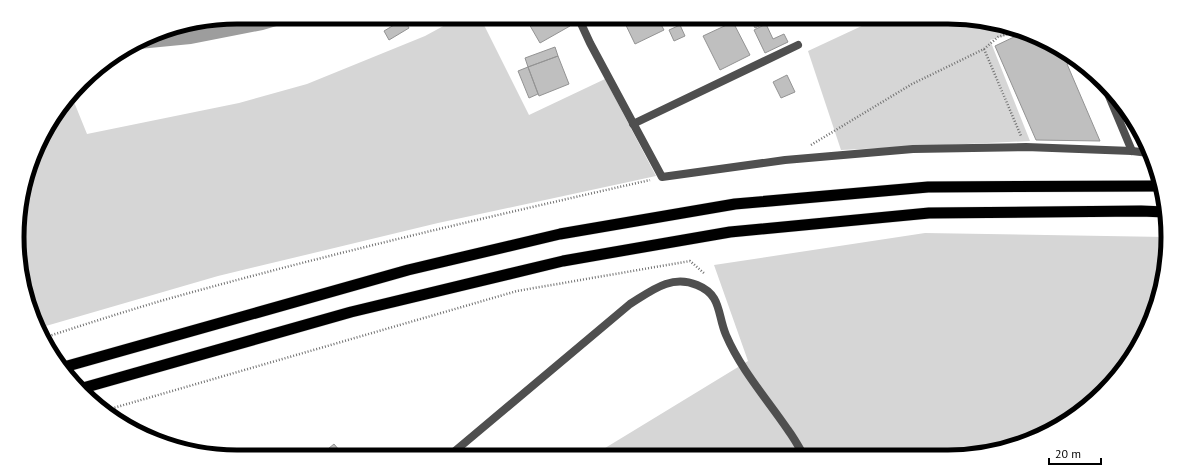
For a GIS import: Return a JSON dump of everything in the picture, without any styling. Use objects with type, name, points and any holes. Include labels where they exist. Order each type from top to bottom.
[{"type":"highway","points":[[67,366],[408,270],[560,234],[735,204],[928,187],[1155,186]]},
{"type":"highway","points":[[85,387],[352,312],[563,261],[730,232],[929,213],[1159,212]]},
{"type":"street","points":[[582,24],[662,177],[785,160],[913,149],[1026,147],[1144,152]]},
{"type":"street","points":[[633,124],[798,45]]},
{"type":"street","points":[[1111,100],[1132,151]]},
{"type":"street","points":[[456,450],[630,304],[661,285],[682,281],[696,285],[710,292],[716,302],[726,335],[747,373],[789,431],[800,450]]},
{"type":"path","points":[[805,148],[912,84],[984,49],[998,37],[1010,33]]},
{"type":"path","points":[[984,49],[1026,147]]},
{"type":"path","points":[[49,336],[162,301],[238,280],[451,225],[662,177]]},
{"type":"path","points":[[111,409],[517,291],[690,261],[710,278],[710,292]]},
{"type":"shaded area","points":[[223,24],[283,24],[263,30],[191,44],[137,49],[155,40],[195,28]]},
{"type":"shaded area","points":[[447,24],[484,24],[529,115],[605,79],[656,176],[438,223],[218,276],[44,327],[35,305],[28,279],[24,251],[24,223],[31,182],[40,155],[53,130],[74,101],[87,134],[239,103],[307,84],[425,36]]},
{"type":"shaded area","points":[[866,24],[962,24],[990,28],[1012,34],[990,40],[1030,141],[841,150],[808,51]]},
{"type":"shaded area","points":[[925,233],[1161,237],[1161,251],[1154,292],[1145,319],[1125,355],[1099,388],[1078,406],[1030,434],[1003,443],[962,450],[602,450],[748,361],[714,265]]},
{"type":"building","points":[[396,24],[407,24],[409,28],[389,40],[384,31]]},
{"type":"building","points":[[529,24],[569,24],[570,26],[540,43]]},
{"type":"building","points":[[625,24],[661,24],[664,30],[635,44]]},
{"type":"building","points":[[729,24],[734,24],[750,55],[720,70],[703,36]]},
{"type":"building","points":[[753,24],[763,24],[755,28]]},
{"type":"building","points":[[766,24],[773,39],[784,34],[788,42],[765,53],[754,30]]},
{"type":"building","points":[[680,25],[685,36],[674,41],[669,30]]},
{"type":"building","points":[[1016,36],[1017,38],[1020,36],[1030,40],[1070,63],[1067,64],[1100,141],[1036,140],[995,46]]},
{"type":"building","points":[[555,47],[558,56],[528,67],[525,58]]},
{"type":"building","points":[[558,56],[569,84],[539,96],[528,67]]},
{"type":"building","points":[[528,67],[538,94],[529,98],[518,71]]},
{"type":"building","points":[[787,75],[795,92],[781,98],[773,82]]},
{"type":"building","points":[[334,444],[339,450],[327,450]]}]
